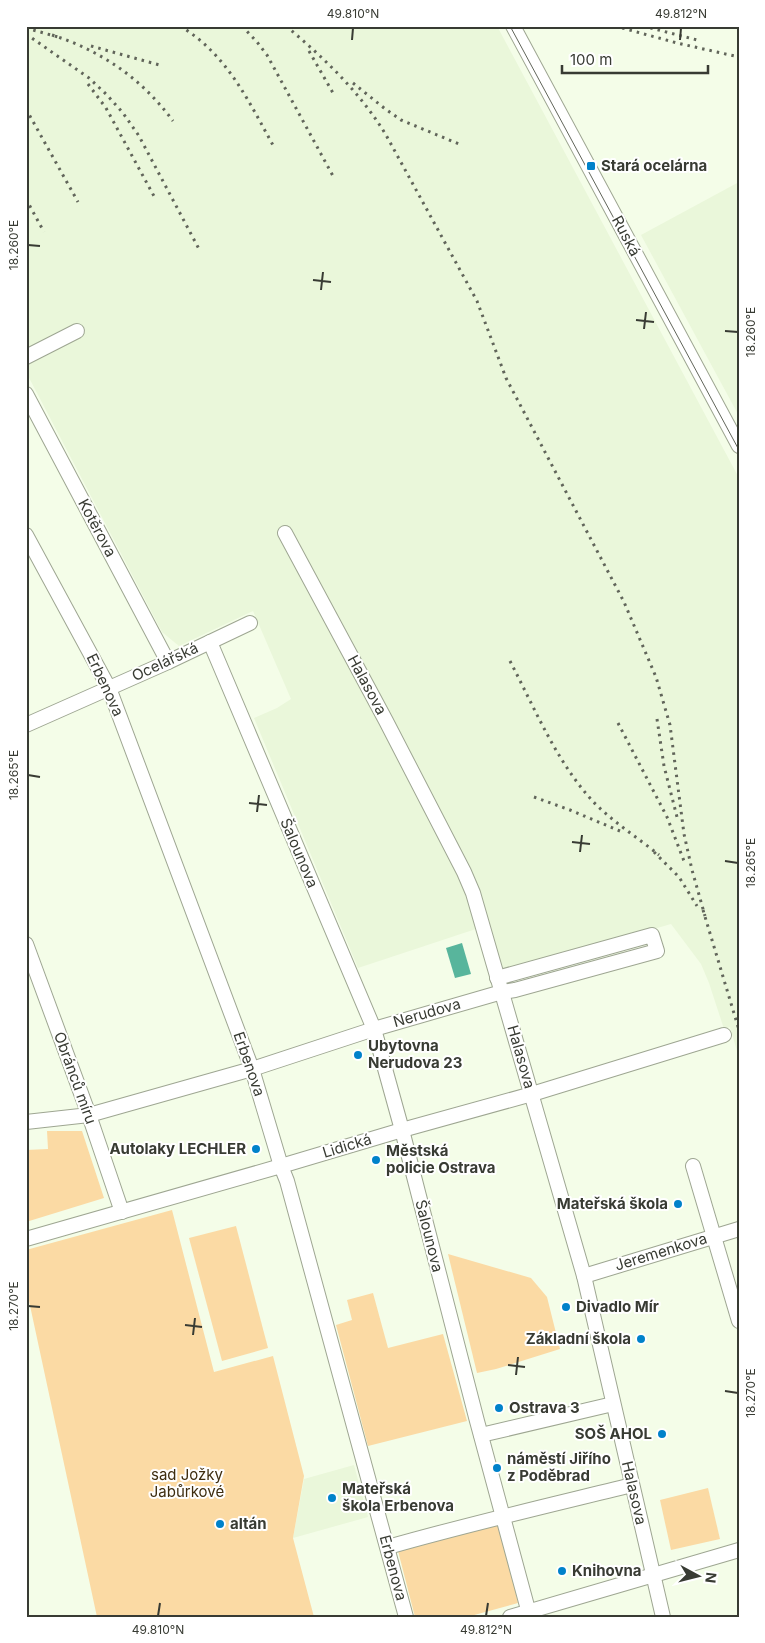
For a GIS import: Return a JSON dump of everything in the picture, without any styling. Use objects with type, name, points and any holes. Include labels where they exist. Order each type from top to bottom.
[{"type":"street","name":"Ruská","points":[[513,26],[739,446]]},
{"type":"street","points":[[26,357],[78,330]]},
{"type":"street","name":"Kotěrova","points":[[26,394],[168,662]]},
{"type":"street","name":"Halasova","points":[[285,533],[386,721],[469,882],[584,1276],[663,1617]]},
{"type":"street","name":"Erbenova","points":[[26,535],[109,688],[252,1069],[287,1181],[406,1617]]},
{"type":"street","name":"Ocelářská","points":[[26,725],[168,662],[250,623]]},
{"type":"street","name":"Šalounova","points":[[210,642],[374,1029],[530,1614]]},
{"type":"street","name":"Nerudova","points":[[26,1122],[89,1115],[252,1069],[374,1029],[502,992],[657,952],[652,935],[497,978]]},
{"type":"street","name":"Obránců míru","points":[[26,944],[89,1115],[122,1212]]},
{"type":"street","name":"Lidická","points":[[26,1239],[532,1094],[724,1035]]},
{"type":"street","points":[[693,1166],[739,1321]]},
{"type":"street","name":"Jeremenkova","points":[[584,1276],[739,1229]]},
{"type":"street","points":[[481,1435],[613,1404]]},
{"type":"street","points":[[388,1547],[446,1530],[504,1518],[632,1484]]},
{"type":"street","points":[[510,1617],[530,1614],[654,1574],[739,1550]]},
{"type":"shaded area","points":[[26,26],[497,26],[739,478],[739,964],[737,965],[739,972],[739,1058],[730,1027],[724,1029],[701,964],[671,924],[501,973],[488,925],[358,968],[254,718],[277,708],[291,699],[253,611],[179,646],[162,632],[26,372]]},
{"type":"shaded area","points":[[739,182],[739,416],[641,235]]},
{"type":"shaded area","name":"Mateřská škola Erbenova","points":[[354,1465],[368,1517],[293,1538],[304,1479]]},
{"type":"green space","points":[[47,1131],[82,1131],[104,1198],[26,1222],[26,1150],[48,1149]]},
{"type":"green space","name":"sad Jožky Jabůrkové","points":[[172,1210],[214,1372],[273,1356],[304,1476],[293,1538],[314,1617],[97,1617],[26,1287],[26,1250]]},
{"type":"green space","points":[[236,1226],[268,1348],[222,1361],[189,1238]]},
{"type":"green space","points":[[448,1254],[531,1278],[547,1297],[560,1349],[477,1373]]},
{"type":"green space","points":[[373,1293],[388,1348],[443,1334],[467,1421],[368,1446],[336,1325],[352,1320],[347,1300]]},
{"type":"green space","points":[[708,1488],[720,1539],[671,1550],[660,1500]]},
{"type":"green space","points":[[500,1522],[518,1603],[467,1617],[415,1617],[397,1547]]},
{"type":"water","points":[[462,943],[471,974],[455,978],[446,948]]},
{"type":"tram line","points":[[510,26],[739,450]]},
{"type":"railway","points":[[180,26],[197,37],[224,65],[246,96],[274,147]]},
{"type":"railway","points":[[242,26],[267,55],[333,176]]},
{"type":"railway","points":[[286,26],[314,50],[353,90],[386,135],[477,301],[506,378],[624,602],[656,677],[670,725],[684,834],[705,916]]},
{"type":"railway","points":[[615,26],[739,57]]},
{"type":"railway","points":[[643,26],[701,41]]},
{"type":"railway","points":[[26,28],[58,37]]},
{"type":"railway","points":[[26,34],[89,78],[123,113],[139,136],[199,249]]},
{"type":"railway","points":[[52,35],[88,49],[120,68],[148,92],[173,121]]},
{"type":"railway","points":[[91,46],[163,66]]},
{"type":"railway","points":[[309,51],[333,93]]},
{"type":"railway","points":[[353,83],[401,120],[459,144]]},
{"type":"railway","points":[[88,84],[106,108],[155,198]]},
{"type":"railway","points":[[26,109],[78,202]]},
{"type":"railway","points":[[26,199],[44,232]]},
{"type":"railway","points":[[510,661],[555,749],[577,782],[596,805],[659,855]]},
{"type":"railway","points":[[657,719],[664,766],[677,817]]},
{"type":"railway","points":[[618,723],[667,817],[684,861]]},
{"type":"railway","points":[[534,797],[620,831]]},
{"type":"railway","points":[[654,852],[679,877],[697,906]]},
{"type":"railway","points":[[703,910],[739,1030]]},
{"type":"place","name":"Stará ocelárna","points":[[591,166]]},
{"type":"place","name":"Ubytovna Nerudova 23","points":[[358,1055]]},
{"type":"place","name":"Autolaky LECHLER","points":[[256,1149]]},
{"type":"place","name":"Městská policie Ostrava","points":[[376,1160]]},
{"type":"place","name":"Mateřská škola","points":[[678,1204]]},
{"type":"place","name":"Divadlo Mír","points":[[566,1307]]},
{"type":"place","name":"Základní škola","points":[[641,1339]]},
{"type":"place","name":"Ostrava 3","points":[[499,1408]]},
{"type":"place","name":"SOŠ AHOL","points":[[662,1434]]},
{"type":"place","name":"náměstí Jiřího z Poděbrad","points":[[497,1468]]},
{"type":"place","name":"Mateřská škola Erbenova","points":[[332,1498]]},
{"type":"place","name":"altán","points":[[220,1524]]},
{"type":"place","name":"Knihovna","points":[[562,1571]]}]
